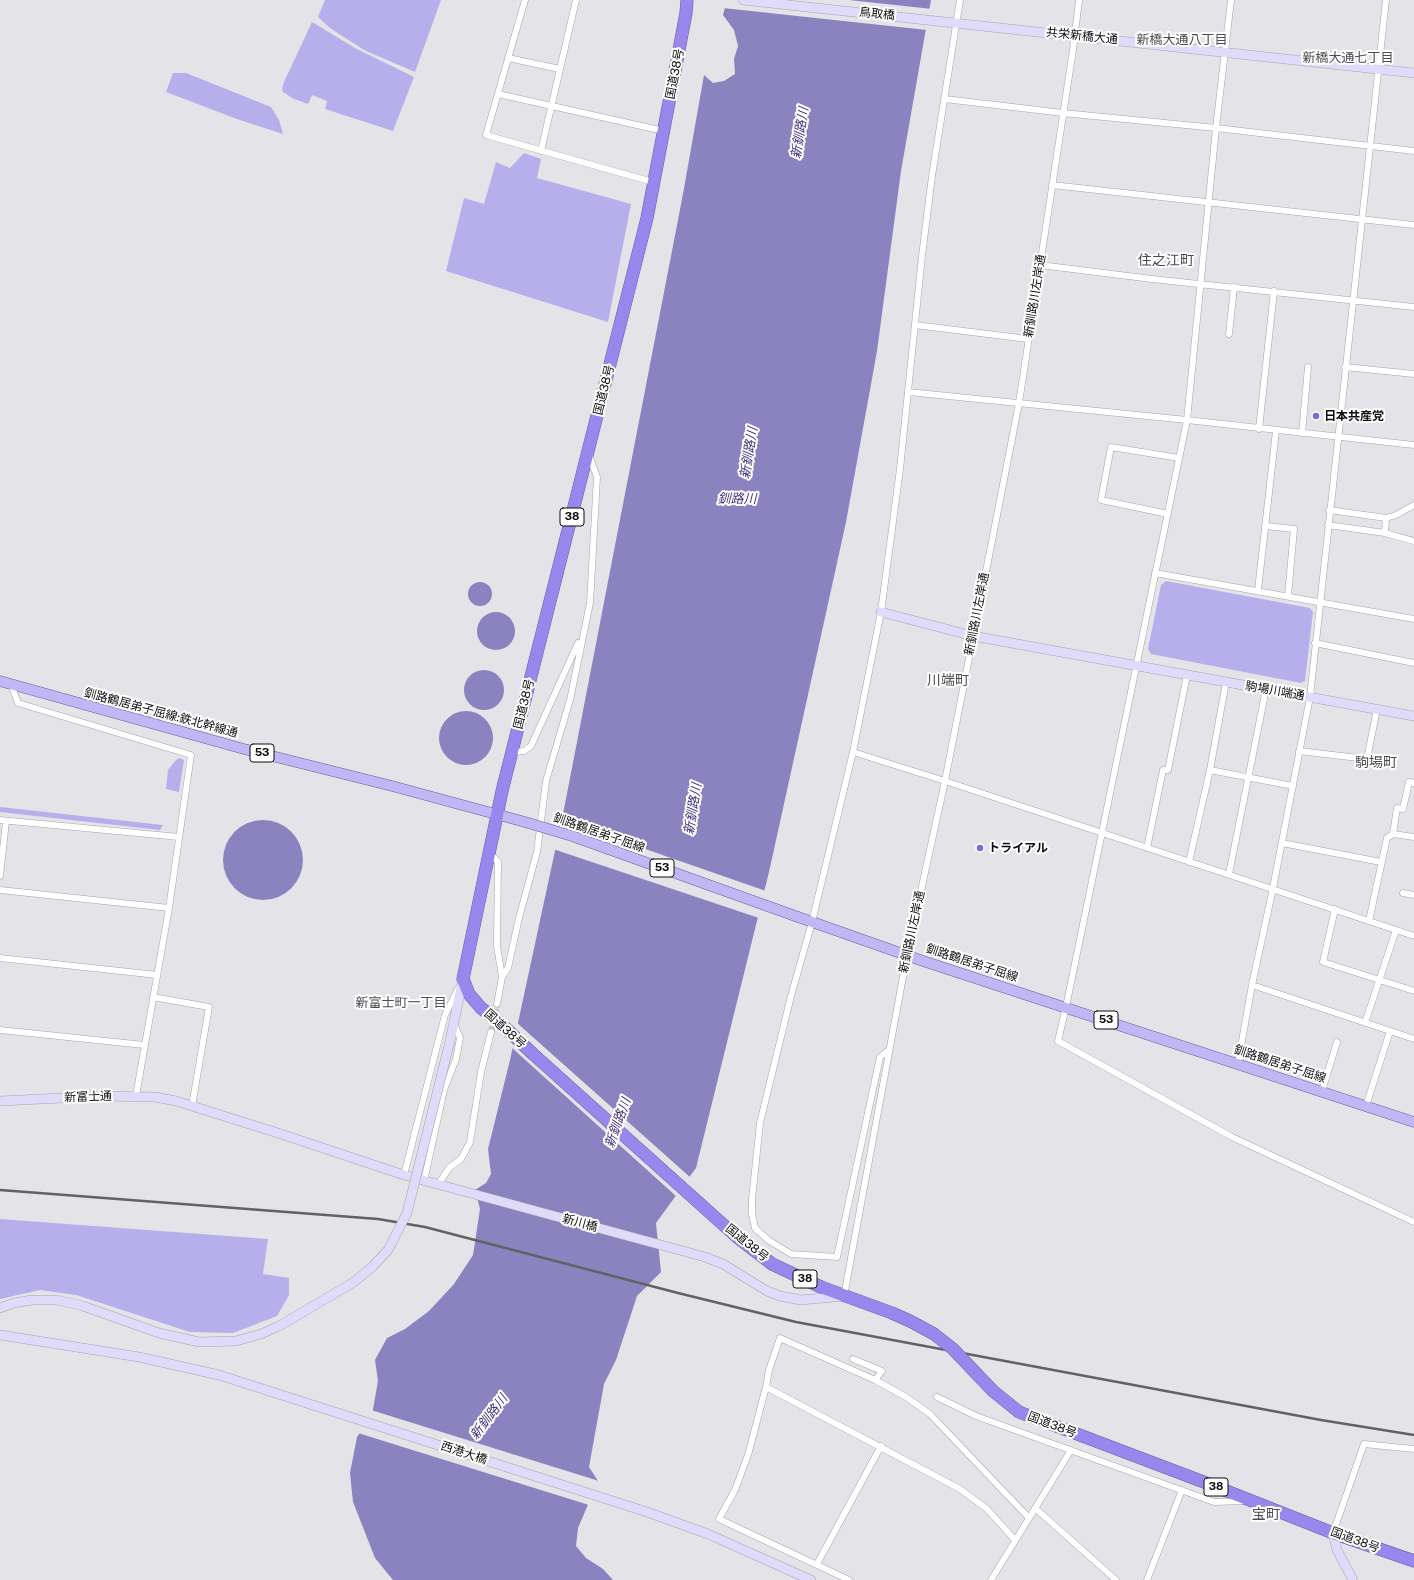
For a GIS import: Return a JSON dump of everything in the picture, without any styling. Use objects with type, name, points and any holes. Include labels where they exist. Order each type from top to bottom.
[{"type":"highway","name":"国道38号","points":[[687,0],[647,218],[497,814],[463,980],[469,994],[481,1008],[498,1021],[532,1054],[728,1228],[772,1264],[821,1288],[892,1313],[934,1334],[953,1349],[993,1391],[1019,1412],[1333,1532],[1414,1561]]},
{"type":"main road","name":"釧路鶴居弟子屈線:鉄北幹線通","points":[[0,681],[244,749],[392,786],[525,822]]},
{"type":"main road","name":"釧路鶴居弟子屈線","points":[[525,822],[572,836],[907,955],[1414,1122]]},
{"type":"street","points":[[525,0],[486,135],[653,182]]},
{"type":"street","points":[[541,151],[576,0]]},
{"type":"street","name":"鳥取橋","points":[[743,0],[940,21]]},
{"type":"street","points":[[889,1050],[880,1057],[837,1257],[791,1254],[768,1240],[755,1228],[752,1214],[752,1199],[760,1123],[791,996],[812,922],[853,752],[881,612],[900,469],[932,176],[960,0]]},
{"type":"street","name":"新釧路川左岸通","points":[[844,1296],[907,955],[945,780],[1019,403],[1079,0]]},
{"type":"street","points":[[1231,0],[1208,202],[1187,420],[1058,1041],[1232,1137],[1413,1220]]},
{"type":"street","points":[[1238,1063],[1252,985],[1273,888],[1310,697],[1329,510],[1386,0]]},
{"type":"street","name":"共栄新橋大通","points":[[940,21],[1414,73]]},
{"type":"street","points":[[508,58],[560,69]]},
{"type":"street","points":[[498,94],[664,131]]},
{"type":"street","points":[[945,99],[1414,151]]},
{"type":"street","points":[[1052,185],[1414,225]]},
{"type":"street","points":[[1040,265],[1414,307]]},
{"type":"street","points":[[1229,334],[1234,287]]},
{"type":"street","points":[[1259,429],[1274,291]]},
{"type":"street","points":[[915,325],[1028,339]]},
{"type":"street","points":[[1302,433],[1308,367]]},
{"type":"street","points":[[1345,367],[1414,374]]},
{"type":"street","points":[[908,392],[1187,420],[1414,445]]},
{"type":"street","points":[[1258,590],[1276,431]]},
{"type":"street","points":[[1168,514],[1101,500],[1111,447],[1180,458]]},
{"type":"street","points":[[502,977],[508,968],[519,918],[537,852],[546,781],[570,700],[590,603],[597,477],[592,467],[588,452]]},
{"type":"street","points":[[1329,510],[1386,518],[1396,515],[1414,505]]},
{"type":"street","points":[[1385,533],[1386,518]]},
{"type":"street","points":[[1328,525],[1385,533],[1414,541]]},
{"type":"street","points":[[1266,526],[1294,529],[1288,596]]},
{"type":"street","points":[[1155,572],[1414,619]]},
{"type":"street","name":"駒場川端通","points":[[881,612],[973,636],[1414,716]]},
{"type":"street","points":[[512,752],[524,751],[531,746],[583,633]]},
{"type":"street","points":[[1315,643],[1414,663]]},
{"type":"street","points":[[1148,848],[1163,770],[1168,770],[1187,675]]},
{"type":"street","points":[[1189,862],[1210,770],[1226,682]]},
{"type":"street","points":[[11,684],[18,703],[191,755],[169,908],[136,1096]]},
{"type":"street","points":[[1229,874],[1266,689]]},
{"type":"street","points":[[1300,751],[1367,759],[1377,709]]},
{"type":"street","points":[[853,752],[945,780],[1414,936]]},
{"type":"street","points":[[1210,770],[1293,786]]},
{"type":"street","points":[[1393,834],[1397,808],[1403,809],[1409,782],[1414,782]]},
{"type":"street","points":[[0,876],[3,821],[179,837]]},
{"type":"street","points":[[1369,921],[1387,838],[1393,834],[1414,837]]},
{"type":"street","points":[[1282,843],[1382,862]]},
{"type":"street","points":[[490,853],[498,862],[497,946],[502,977],[497,1004]]},
{"type":"street","points":[[0,890],[169,908]]},
{"type":"street","points":[[1403,894],[1414,895]]},
{"type":"street","points":[[1335,909],[1323,962],[1414,991]]},
{"type":"street","points":[[1365,1023],[1396,930]]},
{"type":"street","points":[[0,958],[157,975]]},
{"type":"street","points":[[0,1308],[14,1303],[32,1300],[56,1300],[83,1306],[159,1333],[199,1342],[236,1341],[261,1334],[281,1325],[354,1282],[372,1267],[388,1250],[407,1213],[450,1041],[463,980]]},
{"type":"street","points":[[404,1175],[445,1015],[463,980]]},
{"type":"street","points":[[1252,985],[1414,1039]]},
{"type":"street","points":[[154,997],[209,1007],[192,1106]]},
{"type":"street","points":[[424,1181],[444,1090],[456,1059],[460,1038],[454,1023]]},
{"type":"street","points":[[0,1030],[144,1045]]},
{"type":"street","points":[[1366,1106],[1390,1031]]},
{"type":"street","points":[[438,1185],[449,1168],[461,1159],[470,1142],[482,1072],[491,1032]]},
{"type":"street","points":[[1322,1091],[1337,1042]]},
{"type":"street","name":"新富士通","points":[[0,1101],[136,1096],[176,1101],[404,1175]]},
{"type":"street","name":"新川橋","points":[[404,1175],[454,1190],[705,1257],[724,1264],[767,1291],[780,1296],[801,1300],[844,1296]]},
{"type":"street","name":"西港大橋","points":[[0,1335],[139,1356],[219,1375],[647,1512],[708,1534],[811,1580]]},
{"type":"street","points":[[849,1580],[719,1519],[735,1490],[748,1455],[769,1370],[780,1338],[875,1380],[906,1397],[930,1414],[1029,1518]]},
{"type":"street","points":[[853,1359],[882,1370],[875,1380]]},
{"type":"street","points":[[766,1387],[881,1446],[960,1489],[987,1509],[1015,1540]]},
{"type":"street","points":[[937,1397],[976,1416],[1214,1502],[1252,1501]]},
{"type":"street","points":[[1353,1580],[1336,1550],[1333,1532],[1364,1444],[1414,1449]]},
{"type":"street","points":[[817,1564],[881,1446]]},
{"type":"street","points":[[991,1580],[1071,1450]]},
{"type":"street","points":[[1147,1580],[1182,1490]]},
{"type":"street","points":[[1035,1508],[1116,1580]]},
{"type":"shaded area","points":[[325,0],[441,0],[415,72],[364,50],[330,28],[318,17]]},
{"type":"shaded area","points":[[312,22],[355,48],[414,77],[393,131],[325,109],[327,101],[312,95],[308,104],[294,99],[283,92],[282,89],[284,82]]},
{"type":"shaded area","points":[[173,73],[186,73],[271,107],[279,120],[283,134],[237,119],[166,92]]},
{"type":"shaded area","points":[[524,153],[541,159],[537,178],[631,204],[608,322],[446,271],[464,198],[484,204],[496,162],[510,168]]},
{"type":"shaded area","points":[[1166,581],[1310,608],[1313,612],[1305,681],[1301,683],[1151,654],[1148,649],[1161,585]]},
{"type":"shaded area","points":[[179,758],[184,760],[179,792],[166,789],[168,770]]},
{"type":"shaded area","points":[[0,807],[163,825],[160,830],[0,812]]},
{"type":"shaded area","points":[[0,1219],[268,1239],[263,1274],[289,1278],[289,1295],[277,1316],[233,1333],[190,1332],[76,1295],[40,1290],[0,1299]]},
{"type":"water","name":"釧路川","points":[[727,0],[931,0],[901,171],[877,351],[846,522],[769,872],[696,1168],[656,1223],[661,1272],[637,1296],[616,1360],[604,1384],[589,1467],[598,1481],[578,1528],[576,1546],[586,1558],[603,1569],[613,1580],[393,1580],[375,1558],[353,1502],[350,1473],[357,1437],[372,1415],[378,1381],[375,1360],[387,1338],[405,1329],[429,1311],[454,1284],[473,1255],[480,1209],[475,1190],[486,1183],[491,1174],[488,1149],[510,1060],[564,809],[683,194],[704,75],[713,83],[724,81],[735,74],[734,59],[738,46],[734,30],[723,15]]},
{"type":"water","points":[[480,582],[489,585],[492,594],[489,603],[480,606],[471,603],[468,594],[471,585]]},
{"type":"water","points":[[492,612],[500,612],[510,617],[514,624],[514,638],[510,645],[500,650],[492,650],[482,645],[480,642],[477,635],[477,627],[482,617],[485,615]]},
{"type":"water","points":[[488,670],[495,673],[501,679],[504,690],[503,698],[495,707],[488,710],[480,710],[473,707],[465,698],[464,686],[467,679],[476,671]]},
{"type":"water","points":[[466,711],[476,713],[485,719],[491,728],[493,738],[491,748],[485,757],[476,763],[466,765],[456,763],[447,757],[441,748],[439,738],[441,728],[447,719],[456,713]]},
{"type":"water","points":[[263,820],[278,823],[291,832],[300,845],[303,860],[300,875],[291,888],[278,897],[263,900],[248,897],[235,888],[226,875],[223,860],[226,845],[235,832],[248,823]]},
{"type":"pier","points":[[725,0],[849,0],[932,9],[927,30],[723,8]]},
{"type":"pier","points":[[559,819],[766,891],[759,918],[553,849]]},
{"type":"pier","points":[[516,1022],[691,1178],[677,1197],[511,1047]]},
{"type":"pier","points":[[371,1410],[599,1482],[589,1505],[358,1433],[370,1415]]},
{"type":"tunnel","points":[[491,1032],[497,1004]]},
{"type":"railway","points":[[0,1190],[378,1219],[425,1227],[796,1322],[1321,1420],[1414,1435]]},
{"type":"place","name":"日本共産党","points":[[1316,416]]},
{"type":"place","name":"トライアル","points":[[980,848]]},
{"type":"district","name":"新橋大通八丁目","points":[[1182,40]]},
{"type":"district","name":"新橋大通七丁目","points":[[1348,58]]},
{"type":"district","name":"住之江町","points":[[1166,261]]},
{"type":"district","name":"川端町","points":[[948,681]]},
{"type":"district","name":"駒場町","points":[[1376,763]]},
{"type":"district","name":"新富士町一丁目","points":[[401,1003]]},
{"type":"district","name":"宝町","points":[[1266,1515]]},
{"type":"water label","name":"新釧路川","points":[[800,133]]},
{"type":"water label","name":"新釧路川","points":[[749,453]]},
{"type":"water label","name":"新釧路川","points":[[693,809]]},
{"type":"water label","name":"新釧路川","points":[[618,1123]]},
{"type":"water label","name":"新釧路川","points":[[489,1417]]}]
